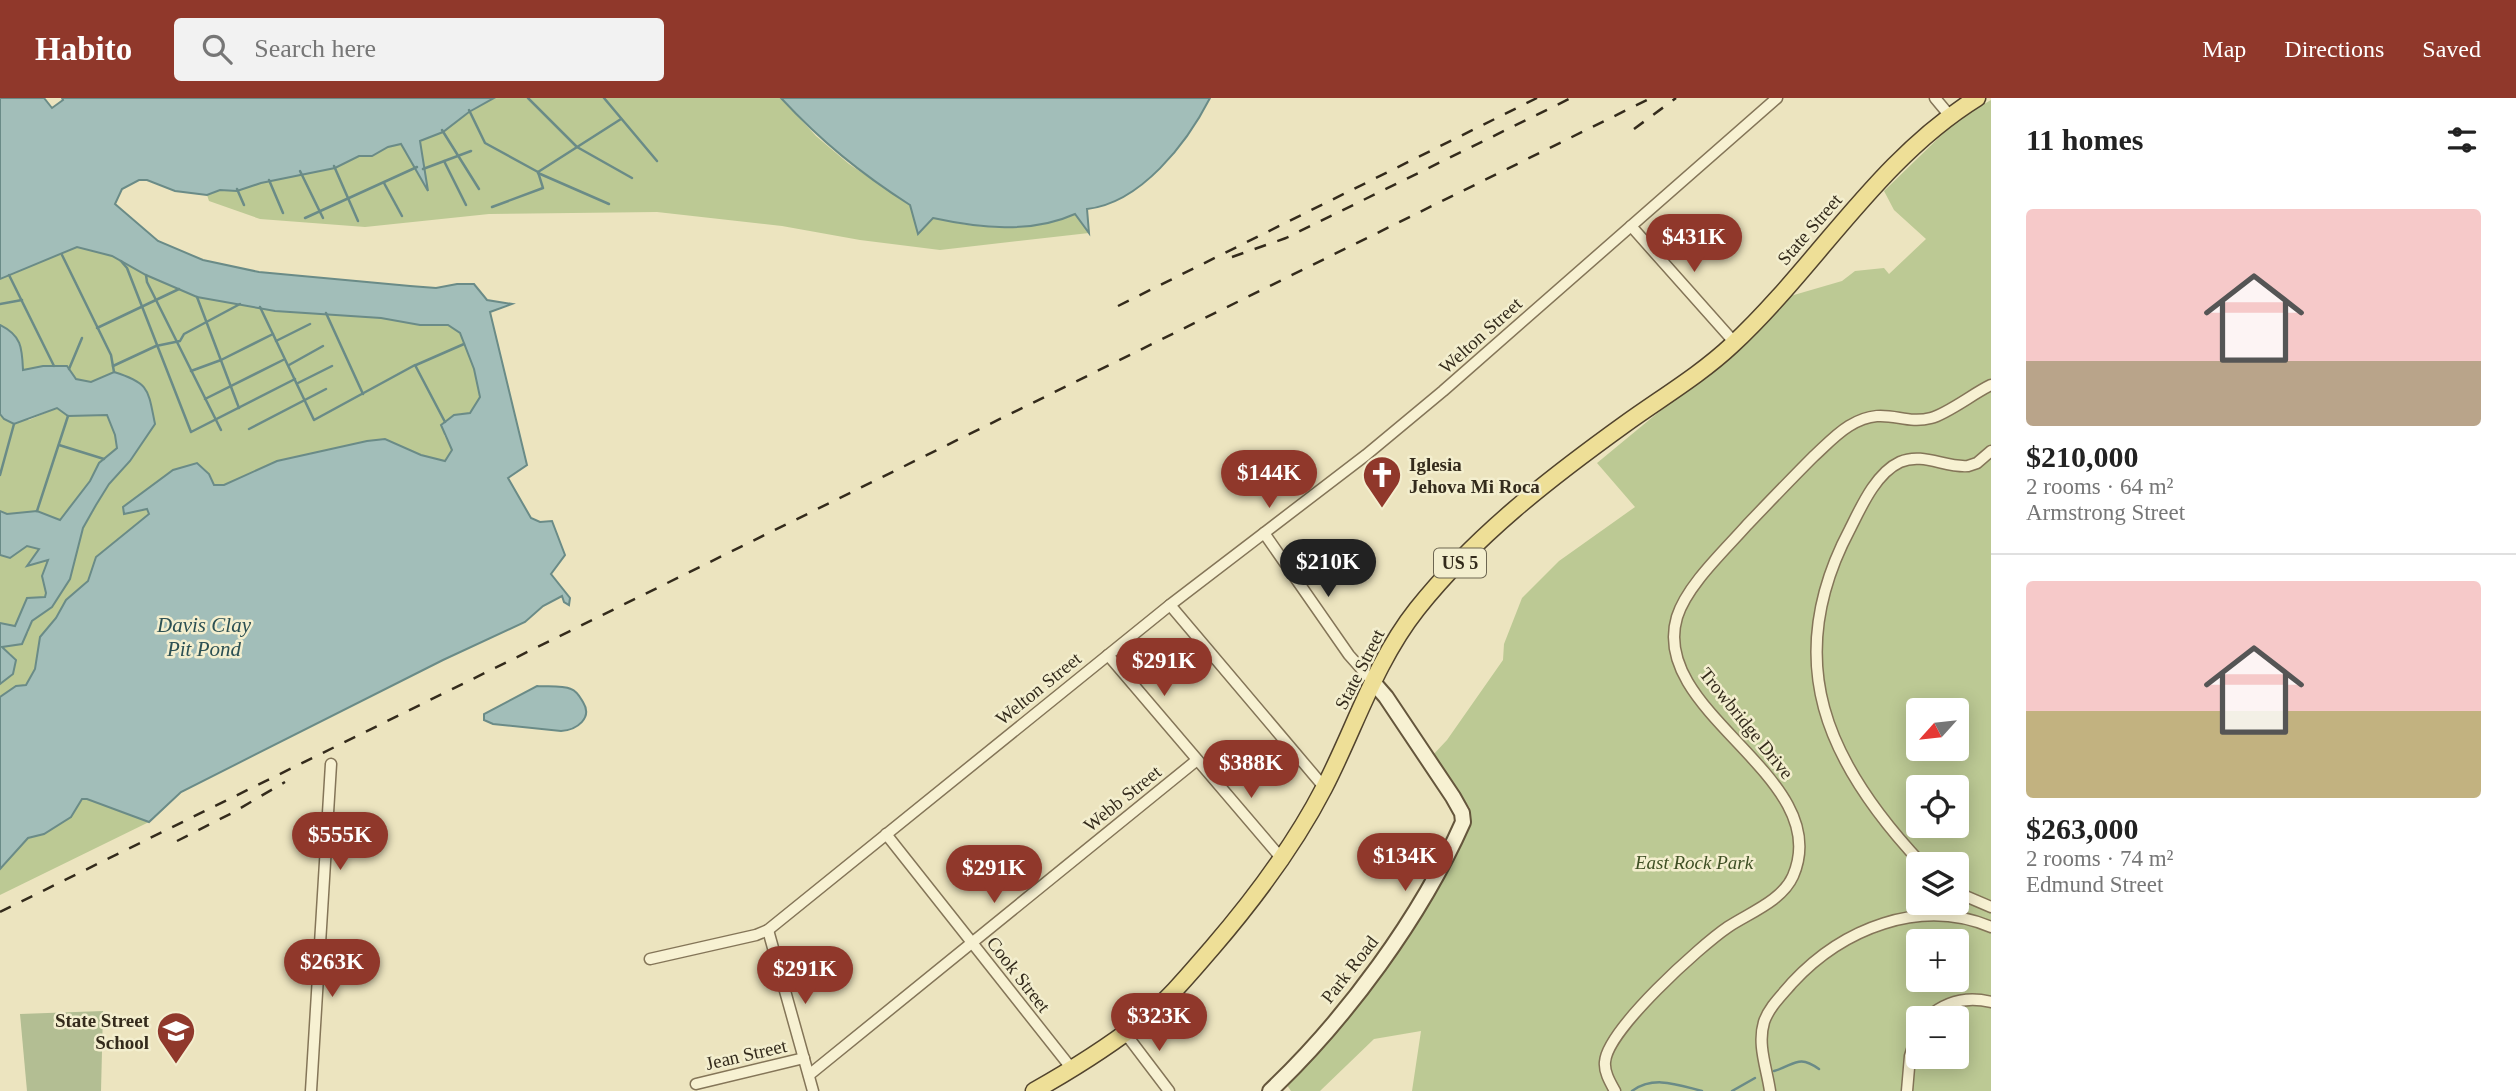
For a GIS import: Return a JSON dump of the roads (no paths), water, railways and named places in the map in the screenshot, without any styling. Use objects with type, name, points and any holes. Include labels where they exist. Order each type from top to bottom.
[{"type":"main road","name":"State Street","points":[[1034,1091],[1072,1069],[1147,1016],[1194,969],[1235,921],[1282,859],[1324,788],[1387,653],[1417,609],[1502,520],[1559,473],[1735,343],[1902,158],[1951,116],[1977,98]]},
{"type":"main road","name":"Park Road","points":[[1270,1091],[1316,1043],[1389,951],[1422,900],[1463,822],[1462,813],[1454,797],[1373,682]]},
{"type":"street","name":"Welton Street","points":[[650,960],[756,935],[768,929],[1170,605],[1366,455],[1443,391],[1777,98]]},
{"type":"street","points":[[1935,98],[1951,116]]},
{"type":"street","points":[[1631,226],[1735,343]]},
{"type":"street","name":"Trowbridge Drive","points":[[1615,1091],[1608,1078],[1605,1062],[1613,1041],[1688,958],[1784,889],[1793,877],[1799,857],[1799,829],[1788,804],[1708,707],[1682,669],[1675,648],[1675,628],[1686,598],[1759,513],[1844,429],[1867,417],[1878,415],[1933,418],[1991,385]]},
{"type":"street","points":[[1912,852],[1867,797],[1835,738],[1817,685],[1817,625],[1826,586],[1841,546],[1860,510],[1887,471],[1899,463],[1913,459],[1933,460],[1957,466],[1977,463],[1991,451]]},
{"type":"street","points":[[1264,533],[1349,655],[1373,682]]},
{"type":"street","points":[[1170,605],[1324,788]]},
{"type":"street","points":[[1108,655],[1282,859]]},
{"type":"street","name":"Webb Street","points":[[809,1075],[1197,760]]},
{"type":"street","points":[[311,1091],[331,764]]},
{"type":"street","name":"Cook Street","points":[[887,834],[1072,1069]]},
{"type":"street","points":[[1969,898],[1991,907]]},
{"type":"street","points":[[1770,1091],[1762,1051],[1765,1022],[1780,996],[1811,963],[1864,931],[1900,919],[1955,917],[1991,928]]},
{"type":"street","points":[[768,929],[813,1091]]},
{"type":"street","points":[[1944,1006],[1973,999],[1991,1002]]},
{"type":"street","points":[[1125,1033],[1169,1091]]},
{"type":"street","name":"Jean Street","points":[[696,1084],[804,1058]]},
{"type":"street","points":[[1907,1091],[1909,1069]]},
{"type":"water","name":"Davis Clay Pit Pond","points":[[0,98],[44,98],[52,108],[63,100],[62,98],[494,98],[469,112],[443,132],[420,141],[428,191],[401,144],[388,147],[372,156],[359,156],[335,168],[261,183],[237,191],[220,190],[207,195],[175,191],[147,180],[139,180],[122,189],[115,204],[158,241],[203,260],[259,272],[410,286],[436,288],[474,284],[487,300],[512,304],[490,312],[527,465],[508,478],[531,518],[540,522],[552,521],[565,555],[551,574],[570,598],[569,605],[564,602],[562,596],[543,606],[525,622],[443,660],[181,792],[149,822],[82,799],[71,817],[44,834],[28,838],[0,869],[0,697],[16,686],[26,685],[35,669],[40,637],[56,618],[66,600],[88,581],[96,557],[149,514],[147,509],[124,514],[123,507],[173,470],[197,463],[209,474],[214,485],[224,485],[277,461],[385,439],[421,455],[445,461],[452,450],[441,425],[454,415],[470,413],[480,397],[474,369],[460,333],[448,325],[420,325],[381,318],[275,311],[197,297],[146,275],[112,256],[77,247],[0,279]]},
{"type":"water","points":[[781,98],[1210,98],[1189,133],[1144,183],[1107,204],[1087,209],[1089,233],[1075,214],[1023,227],[987,226],[933,218],[918,234],[910,205],[842,156]]},
{"type":"water","points":[[0,325],[17,338],[23,370],[43,366],[67,366],[76,379],[91,382],[114,372],[135,380],[145,389],[155,424],[130,461],[109,484],[83,528],[70,579],[52,607],[32,621],[22,644],[2,647],[16,660],[13,674],[0,684],[0,623],[15,626],[27,598],[45,597],[42,576],[48,560],[27,566],[39,549],[27,546],[10,558],[0,555],[0,511],[7,514],[37,511],[60,520],[90,481],[99,463],[117,448],[107,415],[68,416],[57,408],[14,424],[4,419],[0,414]]},
{"type":"water","points":[[537,686],[563,687],[575,691],[586,708],[585,718],[578,726],[561,731],[493,724],[484,720],[484,714]]},
{"type":"waterway","points":[[528,98],[577,147],[632,178]]},
{"type":"waterway","points":[[604,98],[657,161]]},
{"type":"waterway","points":[[469,110],[485,143],[538,172],[543,188],[492,207]]},
{"type":"waterway","points":[[538,172],[621,119]]},
{"type":"waterway","points":[[442,130],[479,189]]},
{"type":"waterway","points":[[423,169],[471,151]]},
{"type":"waterway","points":[[444,161],[466,205]]},
{"type":"waterway","points":[[334,166],[358,221]]},
{"type":"waterway","points":[[305,218],[417,167]]},
{"type":"waterway","points":[[300,171],[323,218]]},
{"type":"waterway","points":[[538,173],[609,204]]},
{"type":"waterway","points":[[269,180],[283,213]]},
{"type":"waterway","points":[[384,183],[402,216]]},
{"type":"waterway","points":[[237,189],[244,205]]},
{"type":"waterway","points":[[62,255],[111,355],[114,372]]},
{"type":"waterway","points":[[121,261],[127,268],[191,432],[295,379]]},
{"type":"waterway","points":[[9,275],[54,366]]},
{"type":"waterway","points":[[146,275],[147,282],[221,430]]},
{"type":"waterway","points":[[97,328],[179,289]]},
{"type":"waterway","points":[[197,297],[239,408]]},
{"type":"waterway","points":[[0,304],[22,300]]},
{"type":"waterway","points":[[113,366],[156,346],[180,341],[184,334],[240,304]]},
{"type":"waterway","points":[[260,307],[314,420],[415,365],[445,422]]},
{"type":"waterway","points":[[326,313],[363,394]]},
{"type":"waterway","points":[[276,341],[310,324]]},
{"type":"waterway","points":[[191,371],[221,360],[273,334]]},
{"type":"waterway","points":[[69,369],[82,338]]},
{"type":"waterway","points":[[416,365],[464,344]]},
{"type":"waterway","points":[[289,365],[323,346]]},
{"type":"waterway","points":[[205,399],[283,360]]},
{"type":"waterway","points":[[298,383],[332,366]]},
{"type":"waterway","points":[[249,429],[326,389]]},
{"type":"waterway","points":[[37,511],[68,416]]},
{"type":"waterway","points":[[0,475],[14,424]]},
{"type":"waterway","points":[[59,445],[104,459]]},
{"type":"waterway","points":[[1774,1071],[1801,1061],[1819,1069]]},
{"type":"waterway","points":[[1732,1091],[1755,1078]]},
{"type":"waterway","points":[[1632,1091],[1657,1082],[1702,1091]]},
{"type":"railway","points":[[1118,306],[1537,98]]},
{"type":"railway","points":[[1232,257],[1286,238],[1571,98]]},
{"type":"railway","points":[[0,912],[1651,98]]},
{"type":"railway","points":[[1634,129],[1676,98]]},
{"type":"railway","points":[[177,841],[285,782]]},
{"type":"place","name":"Iglesia Jehova Mi Roca","points":[[1382,509]]},
{"type":"place","name":"State Street School","points":[[176,1065]]},
{"type":"park label","name":"East Rock Park","points":[[1694,862]]}]
